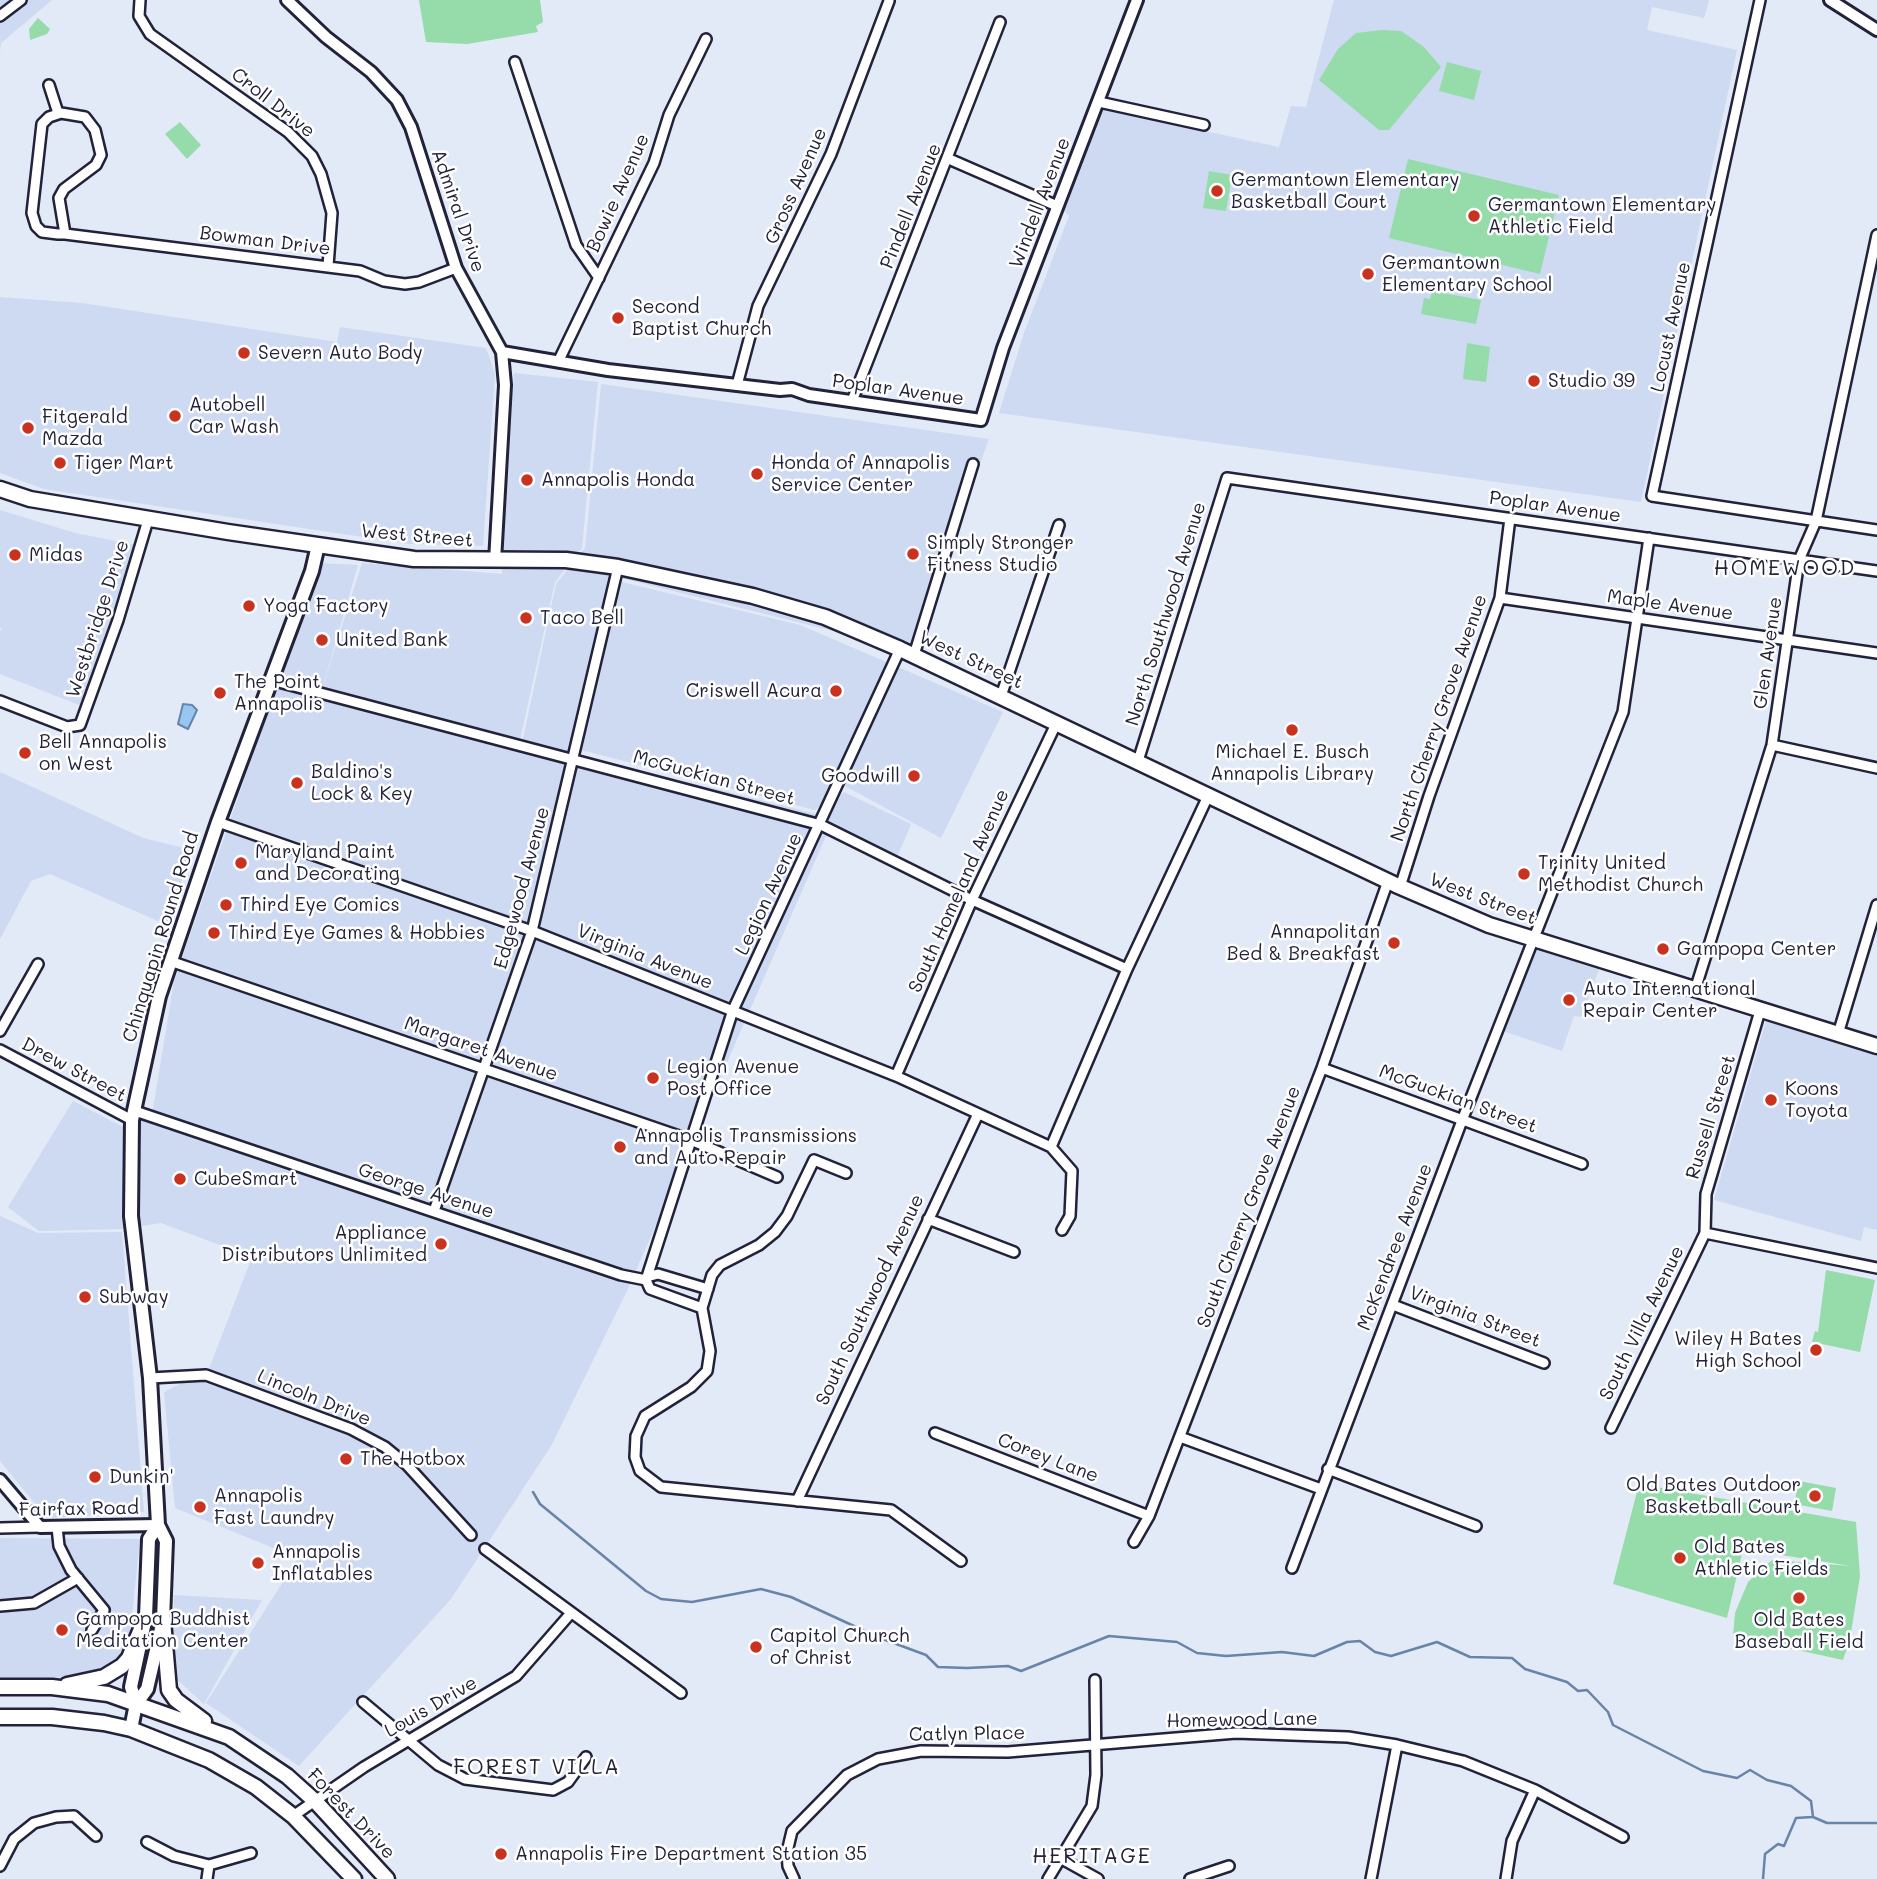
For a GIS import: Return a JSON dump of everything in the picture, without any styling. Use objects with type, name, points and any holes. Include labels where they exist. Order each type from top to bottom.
[{"type":"main road","name":"West Street","points":[[0,489],[30,499],[148,520],[414,559],[566,560],[618,567],[753,596],[825,617],[1057,722],[1394,884],[1535,940],[1760,1012],[1877,1046]]},
{"type":"main road","name":"Chinquapin Round Road","points":[[131,1729],[136,1703],[147,1689],[163,1620],[166,1541],[158,1525],[150,1378],[131,1216],[133,1115],[145,1048],[170,961],[218,822],[313,571],[318,545]]},
{"type":"main road","name":"Chinquapin Round Road","points":[[136,1703],[131,1687],[146,1617],[149,1539],[158,1525]]},
{"type":"main road","points":[[0,1687],[52,1687],[104,1677],[130,1658],[146,1617]]},
{"type":"main road","points":[[163,1620],[169,1690],[184,1707],[229,1737]]},
{"type":"main road","name":"Forest Drive","points":[[52,1687],[108,1694],[229,1737],[287,1776],[316,1802],[387,1879]]},
{"type":"main road","points":[[0,1717],[52,1717],[131,1729],[209,1760],[256,1787],[293,1816],[354,1879]]},
{"type":"street","points":[[0,16],[21,0]]},
{"type":"street","name":"Croll Drive","points":[[140,0],[139,16],[150,34],[288,132],[312,156],[321,174],[332,213],[328,267]]},
{"type":"street","name":"Admiral Drive","points":[[286,0],[326,37],[371,72],[397,100],[411,127],[456,268],[502,352],[505,385],[495,561]]},
{"type":"street","name":"Windell Avenue","points":[[981,420],[1003,348],[1137,0]]},
{"type":"street","name":"Locust Avenue","points":[[1760,0],[1652,496],[1816,521]]},
{"type":"street","points":[[1830,0],[1877,30]]},
{"type":"street","name":"Gross Avenue","points":[[737,385],[758,306],[831,154],[889,1]]},
{"type":"street","name":"Pindell Avenue","points":[[852,401],[949,159],[1000,22]]},
{"type":"street","name":"Bowie Avenue","points":[[559,360],[654,163],[669,115],[706,39]]},
{"type":"street","points":[[515,62],[576,245],[599,278]]},
{"type":"street","points":[[49,85],[58,113],[85,117],[95,130],[101,155],[96,165],[64,189],[59,198],[65,234]]},
{"type":"street","points":[[1099,102],[1204,125]]},
{"type":"street","name":"Bowman Drive","points":[[58,113],[42,124],[32,213],[36,226],[42,232],[360,271],[384,281],[405,284],[419,282],[456,268]]},
{"type":"street","points":[[949,159],[1057,206]]},
{"type":"street","name":"Glen Avenue","points":[[1695,990],[1772,745],[1800,560],[1816,521],[1877,235]]},
{"type":"street","name":"Poplar Avenue","points":[[502,352],[576,362],[586,367],[780,390],[791,396],[809,395],[981,420]]},
{"type":"street","name":"Legion Avenue","points":[[646,1278],[733,1010],[907,652],[974,464]]},
{"type":"street","name":"Poplar Avenue","points":[[1227,478],[1877,571]]},
{"type":"street","name":"North Southwood Avenue","points":[[1138,761],[1227,478]]},
{"type":"street","name":"North Cherry Grove Avenue","points":[[1394,884],[1429,796],[1500,598],[1510,518]]},
{"type":"street","name":"Westbridge Drive","points":[[0,701],[67,727],[80,725],[114,633],[148,520]]},
{"type":"street","points":[[1816,521],[1877,530]]},
{"type":"street","points":[[1001,696],[1059,525]]},
{"type":"street","points":[[1535,940],[1623,712],[1649,538]]},
{"type":"street","name":"Edgewood Avenue","points":[[433,1211],[532,931],[618,567]]},
{"type":"street","name":"Maple Avenue","points":[[1500,598],[1877,653]]},
{"type":"street","name":"McGuckian Street","points":[[271,680],[821,825],[972,900],[1127,969]]},
{"type":"street","name":"South Homeland Avenue","points":[[896,1076],[972,900],[1057,722]]},
{"type":"street","points":[[1772,745],[1877,768]]},
{"type":"street","points":[[1062,1230],[1070,1216],[1072,1171],[1051,1147],[1127,969],[1209,794]]},
{"type":"street","name":"Virginia Avenue","points":[[218,822],[532,931],[896,1076],[1051,1147]]},
{"type":"street","name":"South Cherry Grove Avenue","points":[[1134,1542],[1149,1516],[1394,884]]},
{"type":"street","points":[[1838,1034],[1877,905]]},
{"type":"street","name":"McKendree Avenue","points":[[1292,1568],[1462,1118],[1535,940]]},
{"type":"street","name":"Margaret Avenue","points":[[170,961],[691,1140],[777,1177]]},
{"type":"street","points":[[0,1031],[38,964]]},
{"type":"street","name":"Russell Street","points":[[1705,1233],[1706,1194],[1760,1012]]},
{"type":"street","name":"Drew Street","points":[[1,1052],[133,1115]]},
{"type":"street","name":"McGuckian Street","points":[[1322,1068],[1582,1164]]},
{"type":"street","name":"George Avenue","points":[[133,1115],[433,1211],[621,1275],[646,1278],[650,1289],[702,1308]]},
{"type":"street","name":"South Southwood Avenue","points":[[797,1501],[977,1115]]},
{"type":"street","points":[[846,1173],[814,1160],[787,1216],[775,1232],[759,1245],[720,1265],[712,1275],[702,1308],[710,1352],[707,1371],[691,1387],[645,1416],[638,1426],[634,1446],[640,1471],[661,1487],[891,1510],[961,1561]]},
{"type":"street","points":[[928,1219],[1014,1252]]},
{"type":"street","points":[[1705,1233],[1877,1268]]},
{"type":"street","name":"South Villa Avenue","points":[[1611,1428],[1705,1233]]},
{"type":"street","points":[[646,1278],[658,1274],[708,1289]]},
{"type":"street","name":"Virginia Street","points":[[1393,1305],[1544,1363]]},
{"type":"street","name":"Lincoln Drive","points":[[150,1378],[206,1375],[351,1429],[385,1447],[407,1465],[471,1535]]},
{"type":"street","name":"Corey Lane","points":[[935,1433],[1149,1516]]},
{"type":"street","points":[[1180,1437],[1321,1489]]},
{"type":"street","points":[[1328,1469],[1476,1526]]},
{"type":"street","points":[[0,1480],[40,1527]]},
{"type":"street","name":"Fairfax Road","points":[[0,1528],[158,1525]]},
{"type":"street","points":[[57,1527],[59,1546],[78,1577],[104,1610],[92,1630]]},
{"type":"street","points":[[485,1549],[681,1693]]},
{"type":"street","points":[[0,1606],[34,1603],[78,1577]]},
{"type":"street","name":"Louis Drive","points":[[293,1816],[406,1741],[516,1676],[571,1613]]},
{"type":"street","points":[[1048,1879],[1092,1806],[1096,1775],[1095,1679]]},
{"type":"street","points":[[363,1702],[406,1741],[425,1752],[450,1774],[553,1790],[568,1783],[586,1757]]},
{"type":"street","name":"Homewood Lane","points":[[1094,1745],[1236,1733],[1297,1733],[1396,1745],[1463,1761],[1535,1790],[1623,1837]]},
{"type":"street","name":"Catlyn Place","points":[[794,1879],[788,1866],[787,1852],[792,1831],[847,1775],[878,1759],[921,1751],[1008,1752],[1094,1745]]},
{"type":"street","points":[[1371,1879],[1396,1745]]},
{"type":"street","points":[[1506,1879],[1512,1840],[1535,1790]]},
{"type":"street","points":[[0,1866],[14,1839],[34,1823],[74,1816],[96,1836]]},
{"type":"street","points":[[147,1842],[174,1856],[209,1865],[251,1853]]},
{"type":"street","points":[[1062,1859],[1098,1879]]},
{"type":"street","points":[[207,1879],[209,1865]]},
{"type":"street","points":[[1190,1879],[1229,1866]]},
{"type":"shaded area","points":[[0,0],[52,0],[1,43],[0,52]]},
{"type":"shaded area","name":"Germantown Elementary School","points":[[1334,0],[1709,0],[1704,18],[1652,7],[1647,30],[1737,50],[1641,502],[999,413],[1024,333],[1069,216],[1064,211],[1102,109],[1279,147],[1291,106],[1306,107]]},
{"type":"shaded area","points":[[0,297],[82,303],[337,342],[340,327],[486,348],[495,374],[483,546],[409,544],[44,489],[0,473]]},
{"type":"shaded area","points":[[514,373],[598,382],[582,548],[555,582],[520,740],[364,700],[521,748],[556,584],[585,548],[601,384],[989,439],[913,651],[613,576],[576,754],[816,814],[844,792],[911,824],[896,860],[826,836],[627,1291],[551,1446],[451,1599],[299,1766],[206,1703],[298,1558],[175,1508],[164,1392],[209,1369],[252,1257],[161,1223],[121,1229],[39,1231],[8,1207],[73,1101],[123,1127],[152,1115],[174,981],[320,563],[358,565],[322,689],[362,563],[502,574]]},
{"type":"shaded area","points":[[0,510],[75,533],[136,545],[82,706],[0,674],[0,631],[3,629],[0,628]]},
{"type":"shaded area","points":[[622,582],[800,625],[1003,712],[941,838],[845,786],[815,810],[581,750]]},
{"type":"shaded area","points":[[0,772],[143,838],[192,850],[167,925],[50,874],[31,881],[0,939]]},
{"type":"shaded area","points":[[1536,946],[1600,967],[1581,1017],[1574,1016],[1562,1051],[1503,1031]]},
{"type":"shaded area","points":[[1766,1021],[1877,1053],[1877,1230],[1864,1227],[1861,1241],[1714,1200]]},
{"type":"shaded area","points":[[0,1216],[38,1233],[122,1232],[144,1512],[47,1518],[0,1461]]},
{"type":"shaded area","points":[[0,1538],[140,1539],[129,1645],[101,1676],[0,1679]]},
{"type":"shaded area","points":[[174,1595],[262,1600],[204,1704],[173,1676]]},
{"type":"green space","points":[[419,0],[540,0],[543,22],[536,26],[538,32],[467,44],[426,42]]},
{"type":"green space","points":[[38,18],[50,29],[47,34],[30,40],[29,29]]},
{"type":"green space","points":[[1401,31],[1424,47],[1441,67],[1389,130],[1379,130],[1319,80],[1338,49],[1356,33]]},
{"type":"green space","points":[[1447,62],[1481,71],[1474,100],[1439,91]]},
{"type":"green space","points":[[180,122],[201,145],[187,159],[165,134]]},
{"type":"green space","name":"Germantown Elementary Athletic Field","points":[[1408,159],[1559,195],[1540,274],[1389,238]]},
{"type":"green space","name":"Germantown Elementary Basketball Court","points":[[1209,171],[1232,175],[1226,211],[1203,208]]},
{"type":"green space","points":[[1432,291],[1481,300],[1476,324],[1421,314],[1424,298],[1430,299]]},
{"type":"green space","points":[[1467,343],[1490,347],[1486,382],[1463,379]]},
{"type":"green space","points":[[1826,1270],[1875,1280],[1860,1352],[1812,1342],[1815,1331],[1818,1332]]},
{"type":"green space","name":"Old Bates Outdoor Basketball Court","points":[[1799,1481],[1836,1488],[1832,1511],[1794,1504]]},
{"type":"green space","name":"Old Bates Athletic Fields","points":[[1639,1484],[1856,1522],[1860,1576],[1850,1639],[1843,1660],[1733,1636],[1735,1613],[1748,1582],[1772,1560],[1851,1566],[1743,1549],[1727,1618],[1613,1584]]},
{"type":"water","points":[[183,704],[192,705],[197,710],[188,729],[178,724]]},
{"type":"waterway","points":[[533,1492],[540,1504],[646,1591],[661,1599],[692,1602],[761,1589],[791,1597],[880,1638],[926,1655],[938,1667],[1008,1666],[1021,1671],[1109,1636],[1177,1642],[1197,1653],[1226,1656],[1282,1652],[1314,1656],[1347,1642],[1360,1641],[1375,1652],[1391,1656],[1437,1642],[1470,1657],[1512,1658],[1525,1669],[1567,1682],[1578,1691],[1587,1690],[1608,1712],[1613,1725],[1703,1771],[1737,1778],[1750,1770],[1767,1780],[1791,1786],[1811,1801],[1813,1817],[1827,1823],[1877,1823]]},
{"type":"waterway","points":[[1763,1879],[1765,1854],[1778,1844],[1784,1846],[1796,1818],[1812,1817]]},
{"type":"place","name":"Germantown Elementary Basketball Court","points":[[1217,191]]},
{"type":"place","name":"Germantown Elementary Athletic Field","points":[[1474,216]]},
{"type":"place","name":"Germantown Elementary School","points":[[1368,274]]},
{"type":"place","name":"Second Baptist Church","points":[[618,318]]},
{"type":"place","name":"Severn Auto Body","points":[[244,353]]},
{"type":"place","name":"Studio 39","points":[[1534,381]]},
{"type":"place","name":"Autobell Car Wash","points":[[175,416]]},
{"type":"place","name":"Fitgerald Mazda","points":[[28,428]]},
{"type":"place","name":"Tiger Mart","points":[[60,463]]},
{"type":"place","name":"Honda of Annapolis Service Center","points":[[757,474]]},
{"type":"place","name":"Annapolis Honda","points":[[527,480]]},
{"type":"place","name":"Simply Stronger Fitness Studio","points":[[913,554]]},
{"type":"place","name":"Midas","points":[[15,555]]},
{"type":"place","name":"Yoga Factory","points":[[249,606]]},
{"type":"place","name":"Taco Bell","points":[[526,618]]},
{"type":"place","name":"United Bank","points":[[322,640]]},
{"type":"place","name":"Criswell Acura","points":[[836,691]]},
{"type":"place","name":"The Point Annapolis","points":[[220,693]]},
{"type":"place","name":"Michael E. Busch Annapolis Library","points":[[1292,730]]},
{"type":"place","name":"Bell Annapolis on West","points":[[25,753]]},
{"type":"place","name":"Goodwill","points":[[914,776]]},
{"type":"place","name":"Baldino's Lock & Key","points":[[297,783]]},
{"type":"place","name":"Maryland Paint and Decorating","points":[[241,863]]},
{"type":"place","name":"Trinity United Methodist Church","points":[[1524,874]]},
{"type":"place","name":"Third Eye Comics","points":[[226,905]]},
{"type":"place","name":"Third Eye Games & Hobbies","points":[[214,933]]},
{"type":"place","name":"Annapolitan Bed & Breakfast","points":[[1394,943]]},
{"type":"place","name":"Gampopa Center","points":[[1663,949]]},
{"type":"place","name":"Auto International Repair Center","points":[[1569,1000]]},
{"type":"place","name":"Legion Avenue Post Office","points":[[653,1078]]},
{"type":"place","name":"Koons Toyota","points":[[1771,1100]]},
{"type":"place","name":"Annapolis Transmissions and Auto Repair","points":[[620,1147]]},
{"type":"place","name":"CubeSmart","points":[[180,1179]]},
{"type":"place","name":"Appliance Distributors Unlimited","points":[[441,1244]]},
{"type":"place","name":"Subway","points":[[85,1297]]},
{"type":"place","name":"Wiley H Bates High School","points":[[1816,1350]]},
{"type":"place","name":"The Hotbox","points":[[346,1459]]},
{"type":"place","name":"Dunkin'","points":[[95,1477]]},
{"type":"place","name":"Old Bates Outdoor Basketball Court","points":[[1815,1496]]},
{"type":"place","name":"Annapolis Fast Laundry","points":[[200,1507]]},
{"type":"place","name":"Old Bates Athletic Fields","points":[[1680,1558]]},
{"type":"place","name":"Annapolis Inflatables","points":[[258,1563]]},
{"type":"place","name":"Old Bates Baseball Field","points":[[1799,1598]]},
{"type":"place","name":"Gampopa Buddhist Meditation Center","points":[[62,1630]]},
{"type":"place","name":"Capitol Church of Christ","points":[[756,1647]]},
{"type":"place","name":"Annapolis Fire Department Station 35","points":[[501,1854]]},
{"type":"district","name":"HOMEWOOD","points":[[1785,569]]},
{"type":"district","name":"FOREST VILLA","points":[[537,1768]]},
{"type":"district","name":"HERITAGE","points":[[1092,1857]]}]
